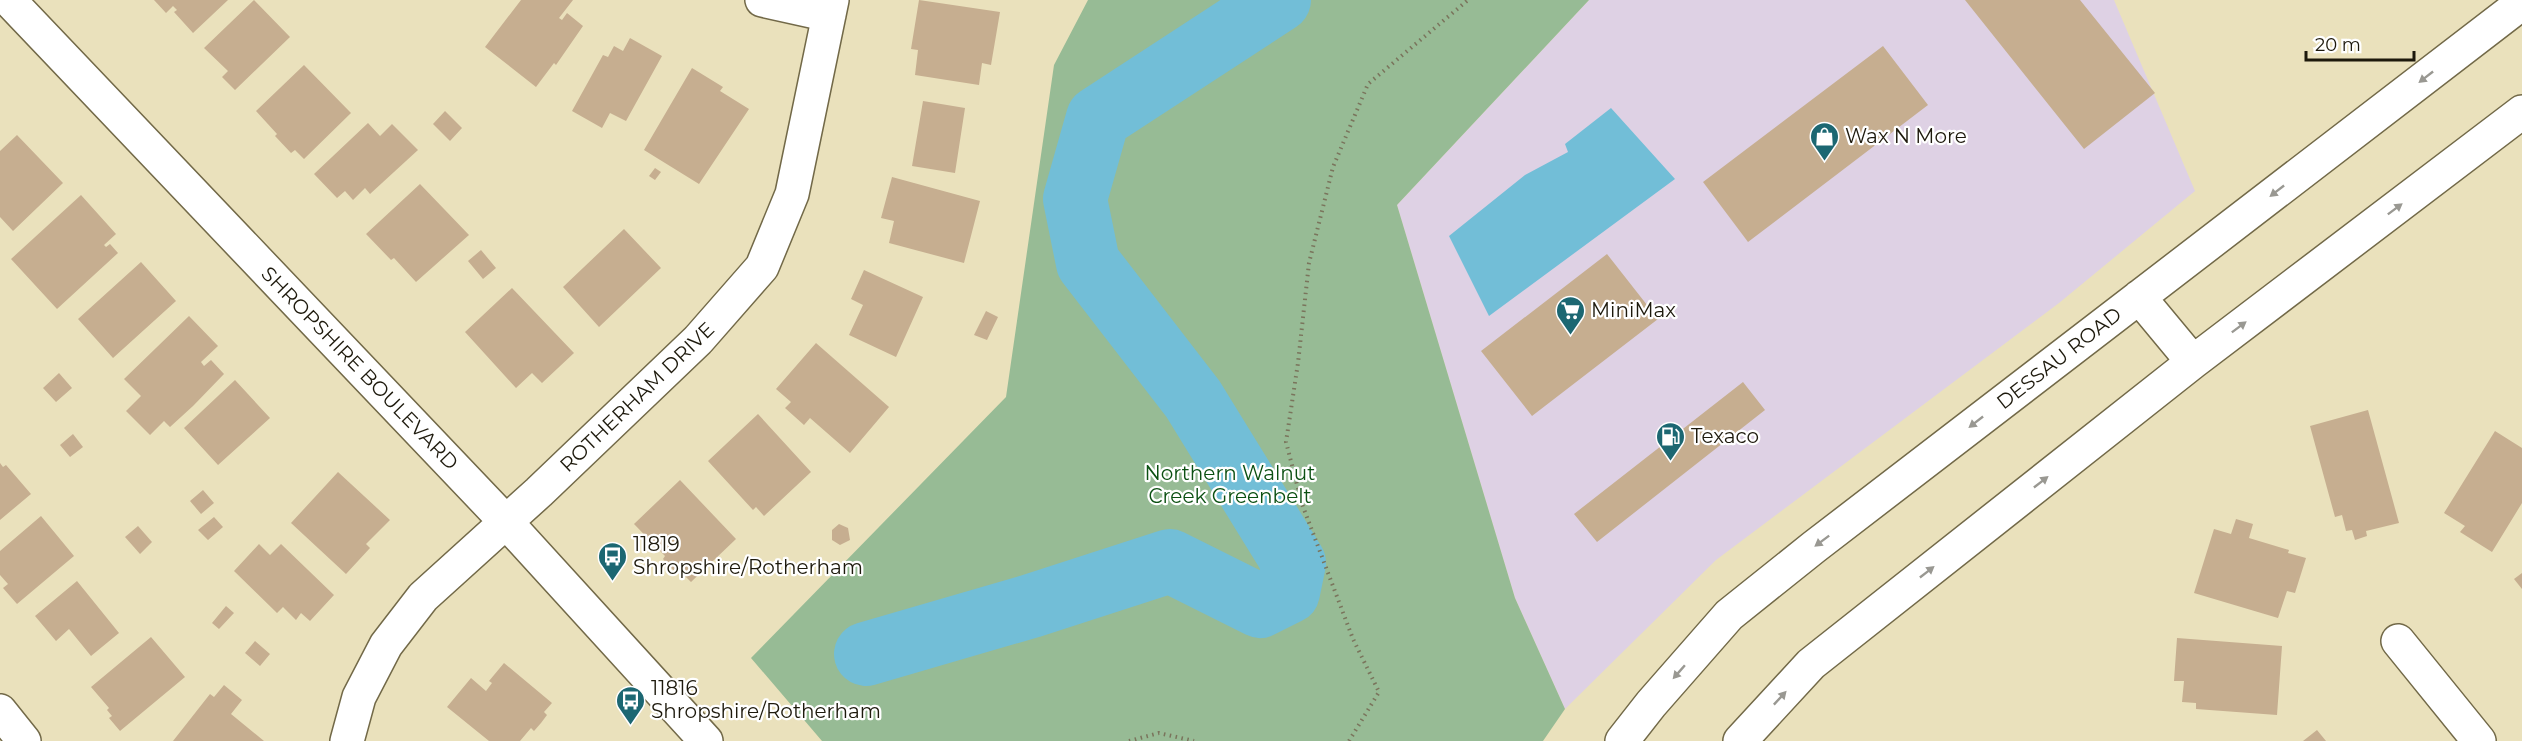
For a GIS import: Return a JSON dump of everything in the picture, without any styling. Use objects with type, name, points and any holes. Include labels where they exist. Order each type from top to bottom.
[{"type":"main road","name":"SHROPSHIRE BOULEVARD","points":[[9,0],[507,523],[706,741]]},
{"type":"main road","points":[[762,0],[831,7]]},
{"type":"main road","name":"DESSAU ROAD","points":[[1622,741],[1651,704],[1729,615],[2522,3]]},
{"type":"main road","name":"ROTHERHAM DRIVE","points":[[347,741],[359,697],[386,645],[423,597],[507,523],[698,340],[762,267],[792,194],[831,7]]},
{"type":"main road","points":[[1740,741],[1811,664],[2193,362],[2522,112]]},
{"type":"main road","points":[[2139,297],[2193,362]]},
{"type":"main road","points":[[2398,641],[2479,741]]},
{"type":"main road","points":[[0,711],[24,741]]},
{"type":"path","points":[[1349,741],[1379,692],[1353,639],[1302,504],[1286,442],[1298,363],[1309,263],[1333,167],[1368,84],[1468,0]]},
{"type":"path","points":[[1129,741],[1159,733],[1194,741]]},
{"type":"shaded area","points":[[1589,0],[2114,0],[2195,191],[2059,303],[1716,560],[1565,709],[1515,598],[1397,205]]},
{"type":"green space","name":"Northern Walnut Creek Greenbelt","points":[[1088,0],[1589,0],[1397,205],[1515,598],[1565,709],[1543,741],[822,741],[751,658],[1006,397],[1054,65]]},
{"type":"water","points":[[1611,108],[1675,179],[1489,316],[1449,236],[1525,175],[1568,152],[1565,144]]},
{"type":"building","points":[[154,0],[228,0],[193,33],[174,12],[177,10],[173,6],[166,13]]},
{"type":"building","points":[[254,0],[290,37],[235,90],[222,77],[228,71],[204,48]]},
{"type":"building","points":[[521,0],[573,0],[559,18],[562,20],[567,13],[583,26],[556,65],[554,63],[536,87],[485,47]]},
{"type":"building","points":[[919,0],[1000,12],[991,65],[982,63],[979,85],[915,75],[918,50],[911,49]]},
{"type":"building","points":[[1965,0],[2080,0],[2155,93],[2084,149]]},
{"type":"building","points":[[630,38],[662,56],[626,121],[610,113],[602,128],[572,111],[603,55],[608,57],[614,46],[623,51]]},
{"type":"building","points":[[1883,46],[1928,105],[1748,242],[1703,182]]},
{"type":"building","points":[[304,65],[351,113],[304,159],[295,150],[291,153],[256,111]]},
{"type":"building","points":[[692,68],[723,87],[720,91],[749,109],[699,184],[644,150]]},
{"type":"building","points":[[923,101],[965,108],[955,173],[912,166]]},
{"type":"building","points":[[445,111],[462,128],[450,141],[433,124]]},
{"type":"building","points":[[368,123],[380,136],[392,124],[418,150],[370,194],[365,188],[353,200],[345,191],[337,198],[314,174]]},
{"type":"building","points":[[17,135],[63,183],[13,231],[0,217],[0,151]]},
{"type":"building","points":[[655,168],[661,172],[655,180],[649,176]]},
{"type":"building","points":[[892,177],[980,201],[964,263],[889,243],[894,221],[881,218]]},
{"type":"building","points":[[420,184],[469,235],[416,282],[394,258],[391,260],[366,234]]},
{"type":"building","points":[[81,195],[116,234],[104,245],[106,247],[110,244],[118,253],[57,309],[11,259]]},
{"type":"building","points":[[624,229],[661,268],[599,327],[563,287]]},
{"type":"building","points":[[481,250],[496,268],[483,279],[468,261]]},
{"type":"building","name":"MiniMax","points":[[1607,254],[1658,319],[1532,416],[1481,351]]},
{"type":"building","points":[[141,262],[176,301],[113,358],[78,319]]},
{"type":"building","points":[[864,270],[923,297],[896,357],[849,335],[863,305],[851,299]]},
{"type":"building","points":[[512,288],[574,353],[542,383],[532,373],[516,388],[465,332]]},
{"type":"building","points":[[986,311],[998,317],[987,340],[974,335]]},
{"type":"building","points":[[189,316],[218,346],[201,362],[204,366],[211,360],[224,374],[170,427],[164,421],[150,435],[126,411],[141,396],[124,379]]},
{"type":"building","points":[[816,343],[889,407],[850,453],[810,418],[804,425],[785,408],[791,402],[776,389]]},
{"type":"building","points":[[59,373],[72,388],[56,402],[43,388]]},
{"type":"building","points":[[235,380],[270,418],[218,465],[184,428]]},
{"type":"building","name":"Texaco","points":[[1743,382],[1765,410],[1597,542],[1574,514]]},
{"type":"building","points":[[2368,410],[2399,523],[2366,531],[2367,536],[2355,540],[2352,530],[2346,531],[2342,515],[2335,517],[2310,426]]},
{"type":"building","points":[[758,414],[811,472],[764,516],[756,507],[753,510],[708,461]]},
{"type":"building","points":[[2495,431],[2522,448],[2522,503],[2492,552],[2460,532],[2465,526],[2444,513]]},
{"type":"building","points":[[73,434],[83,447],[70,457],[60,445]]},
{"type":"building","points":[[0,463],[3,467],[6,465],[31,494],[0,520]]},
{"type":"building","points":[[338,472],[390,520],[366,544],[370,548],[346,574],[291,523]]},
{"type":"building","points":[[680,480],[736,539],[691,582],[678,569],[675,572],[663,559],[665,556],[634,524]]},
{"type":"building","points":[[203,490],[214,503],[201,514],[190,501]]},
{"type":"building","points":[[41,516],[74,556],[17,604],[3,588],[8,584],[0,575],[0,551]]},
{"type":"building","points":[[214,517],[223,527],[208,540],[198,530]]},
{"type":"building","points":[[2236,519],[2253,524],[2249,538],[2289,550],[2288,553],[2306,558],[2295,593],[2287,591],[2278,618],[2194,593],[2214,529],[2231,534]]},
{"type":"building","points":[[839,524],[848,528],[850,540],[840,545],[832,540],[832,530]]},
{"type":"building","points":[[138,526],[152,542],[140,554],[125,537]]},
{"type":"building","points":[[259,544],[270,555],[281,544],[334,595],[310,621],[301,613],[296,620],[283,607],[277,613],[234,571]]},
{"type":"building","points":[[2522,573],[2522,589],[2514,579]]},
{"type":"building","points":[[77,581],[119,633],[91,656],[69,629],[56,641],[35,616]]},
{"type":"building","points":[[226,606],[234,613],[219,629],[212,623]]},
{"type":"building","points":[[151,637],[185,677],[120,731],[109,718],[112,716],[107,710],[109,708],[91,687]]},
{"type":"building","points":[[2177,638],[2282,646],[2277,715],[2196,709],[2196,703],[2182,702],[2184,681],[2174,681]]},
{"type":"building","points":[[255,641],[270,654],[260,666],[245,653]]},
{"type":"building","points":[[504,663],[552,703],[544,712],[547,715],[541,723],[534,731],[531,728],[520,741],[489,741],[447,707],[471,678],[486,691],[492,683],[489,681]]},
{"type":"building","points":[[224,685],[242,700],[231,714],[264,741],[173,741],[210,694],[214,697]]},
{"type":"building","points":[[2317,730],[2326,741],[2303,741]]},
{"type":"waterway","points":[[866,654],[1031,606],[1170,561],[1260,606],[1288,592],[1294,563],[1193,399],[1088,263],[1075,199],[1098,118],[1279,0]]},
{"type":"place","name":"Wax N More","points":[[1824,162]]},
{"type":"place","name":"MiniMax","points":[[1570,336]]},
{"type":"place","name":"Texaco","points":[[1670,462]]},
{"type":"place","name":"11819 Shropshire/Rotherham","points":[[612,582]]},
{"type":"place","name":"11816 Shropshire/Rotherham","points":[[630,726]]}]
